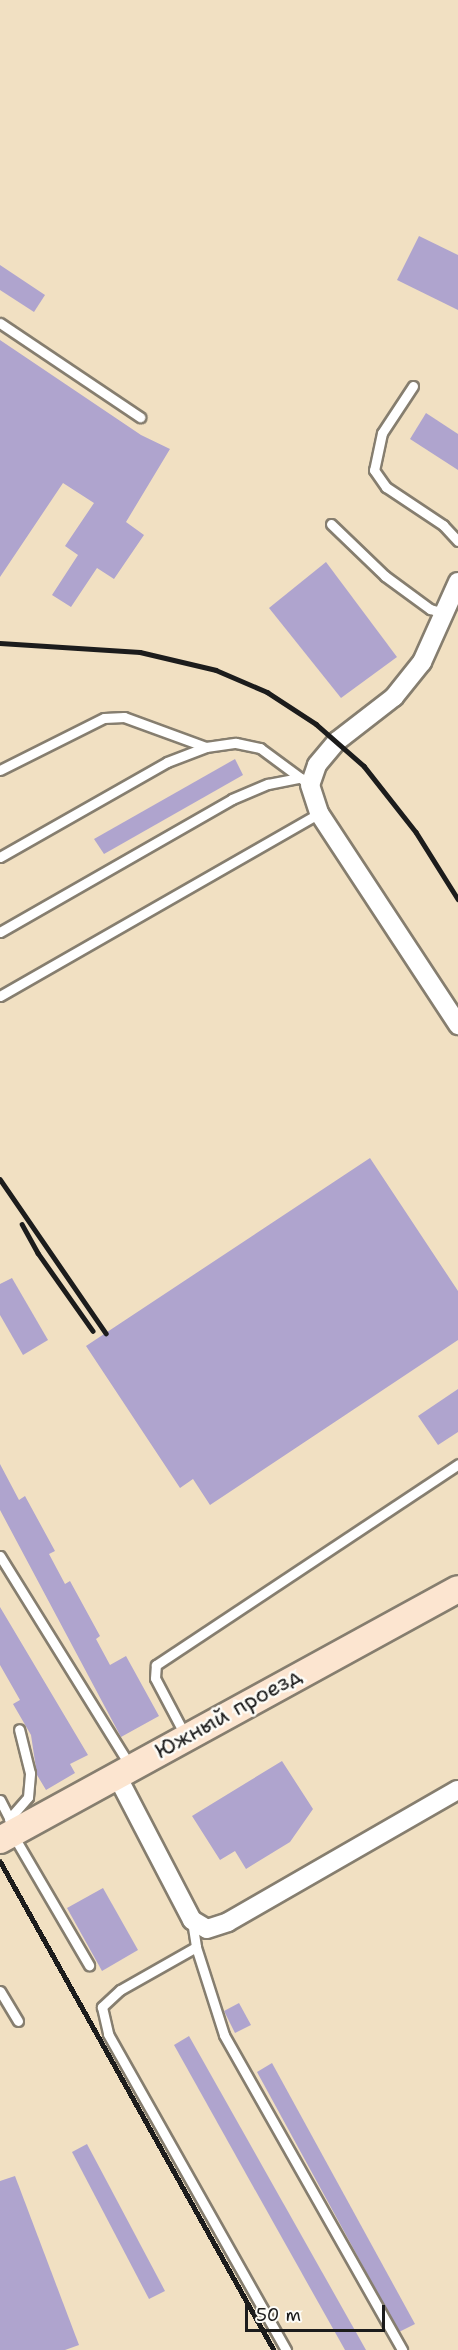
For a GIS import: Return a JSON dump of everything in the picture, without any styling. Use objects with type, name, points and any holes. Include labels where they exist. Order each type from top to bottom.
[{"type":"street","points":[[458,582],[422,662],[393,697],[337,741],[305,781],[319,813],[458,1025]]},
{"type":"street","name":"Южный проезд","points":[[9,1831],[458,1589]]},
{"type":"street","points":[[123,1770],[192,1920],[207,1929],[228,1922],[458,1790]]},
{"type":"lane","points":[[0,323],[140,417]]},
{"type":"lane","points":[[413,386],[382,433],[374,470],[386,487],[443,525],[458,541]]},
{"type":"lane","points":[[331,524],[385,576],[430,609],[444,613]]},
{"type":"lane","points":[[0,770],[104,718],[124,717],[206,747]]},
{"type":"lane","points":[[0,858],[167,762],[206,747],[236,743],[260,748],[305,781]]},
{"type":"lane","points":[[0,932],[232,799],[268,784],[305,781]]},
{"type":"lane","points":[[0,996],[319,813]]},
{"type":"lane","points":[[185,1735],[155,1678],[156,1665],[458,1464]]},
{"type":"lane","points":[[0,1556],[123,1770]]},
{"type":"lane","points":[[9,1831],[28,1797],[30,1773],[19,1729]]},
{"type":"lane","points":[[0,1800],[9,1831],[89,1965]]},
{"type":"lane","points":[[192,1920],[196,1947],[224,2036],[402,2350]]},
{"type":"lane","points":[[196,1947],[120,1990],[102,2007],[106,2025],[157,2124],[286,2350]]},
{"type":"lane","points":[[0,1991],[18,2021]]},
{"type":"building","points":[[419,236],[458,255],[458,310],[397,280]]},
{"type":"building","points":[[0,265],[45,295],[34,312],[0,290]]},
{"type":"building","points":[[0,340],[141,435],[170,449],[126,522],[144,535],[114,579],[97,568],[71,607],[52,595],[78,555],[65,546],[94,503],[63,483],[0,577]]},
{"type":"building","points":[[426,413],[458,434],[458,470],[410,439]]},
{"type":"building","points":[[326,562],[397,657],[341,698],[269,608]]},
{"type":"building","points":[[235,759],[243,775],[104,854],[94,839]]},
{"type":"building","points":[[370,1158],[458,1291],[458,1340],[210,1505],[193,1479],[180,1488],[86,1346]]},
{"type":"building","points":[[12,1278],[48,1340],[23,1355],[0,1315],[0,1284]]},
{"type":"building","points":[[458,1389],[458,1432],[438,1445],[418,1416]]},
{"type":"building","points":[[0,1464],[19,1500],[25,1496],[55,1551],[49,1554],[65,1584],[70,1581],[100,1636],[96,1639],[110,1665],[126,1656],[159,1716],[121,1737],[0,1510]]},
{"type":"building","points":[[0,1607],[88,1755],[70,1764],[75,1773],[46,1790],[37,1775],[31,1735],[13,1704],[20,1700],[0,1665]]},
{"type":"building","points":[[282,1761],[313,1809],[290,1842],[246,1869],[235,1851],[220,1860],[192,1816]]},
{"type":"building","points":[[103,1888],[138,1950],[102,1971],[67,1908]]},
{"type":"building","points":[[239,2003],[251,2025],[235,2033],[224,2011]]},
{"type":"building","points":[[189,2036],[366,2350],[345,2350],[174,2045]]},
{"type":"building","points":[[272,2063],[415,2324],[399,2332],[257,2072]]},
{"type":"building","points":[[87,2144],[165,2291],[149,2299],[72,2152]]},
{"type":"building","points":[[15,2176],[79,2345],[65,2350],[0,2350],[0,2181]]},
{"type":"railway","points":[[0,643],[140,652],[216,670],[267,692],[316,724],[364,766],[416,832],[458,899]]},
{"type":"railway","points":[[0,1179],[106,1333]]},
{"type":"railway","points":[[22,1224],[38,1253],[93,1331]]},
{"type":"railway","points":[[0,1861],[274,2350]]}]
